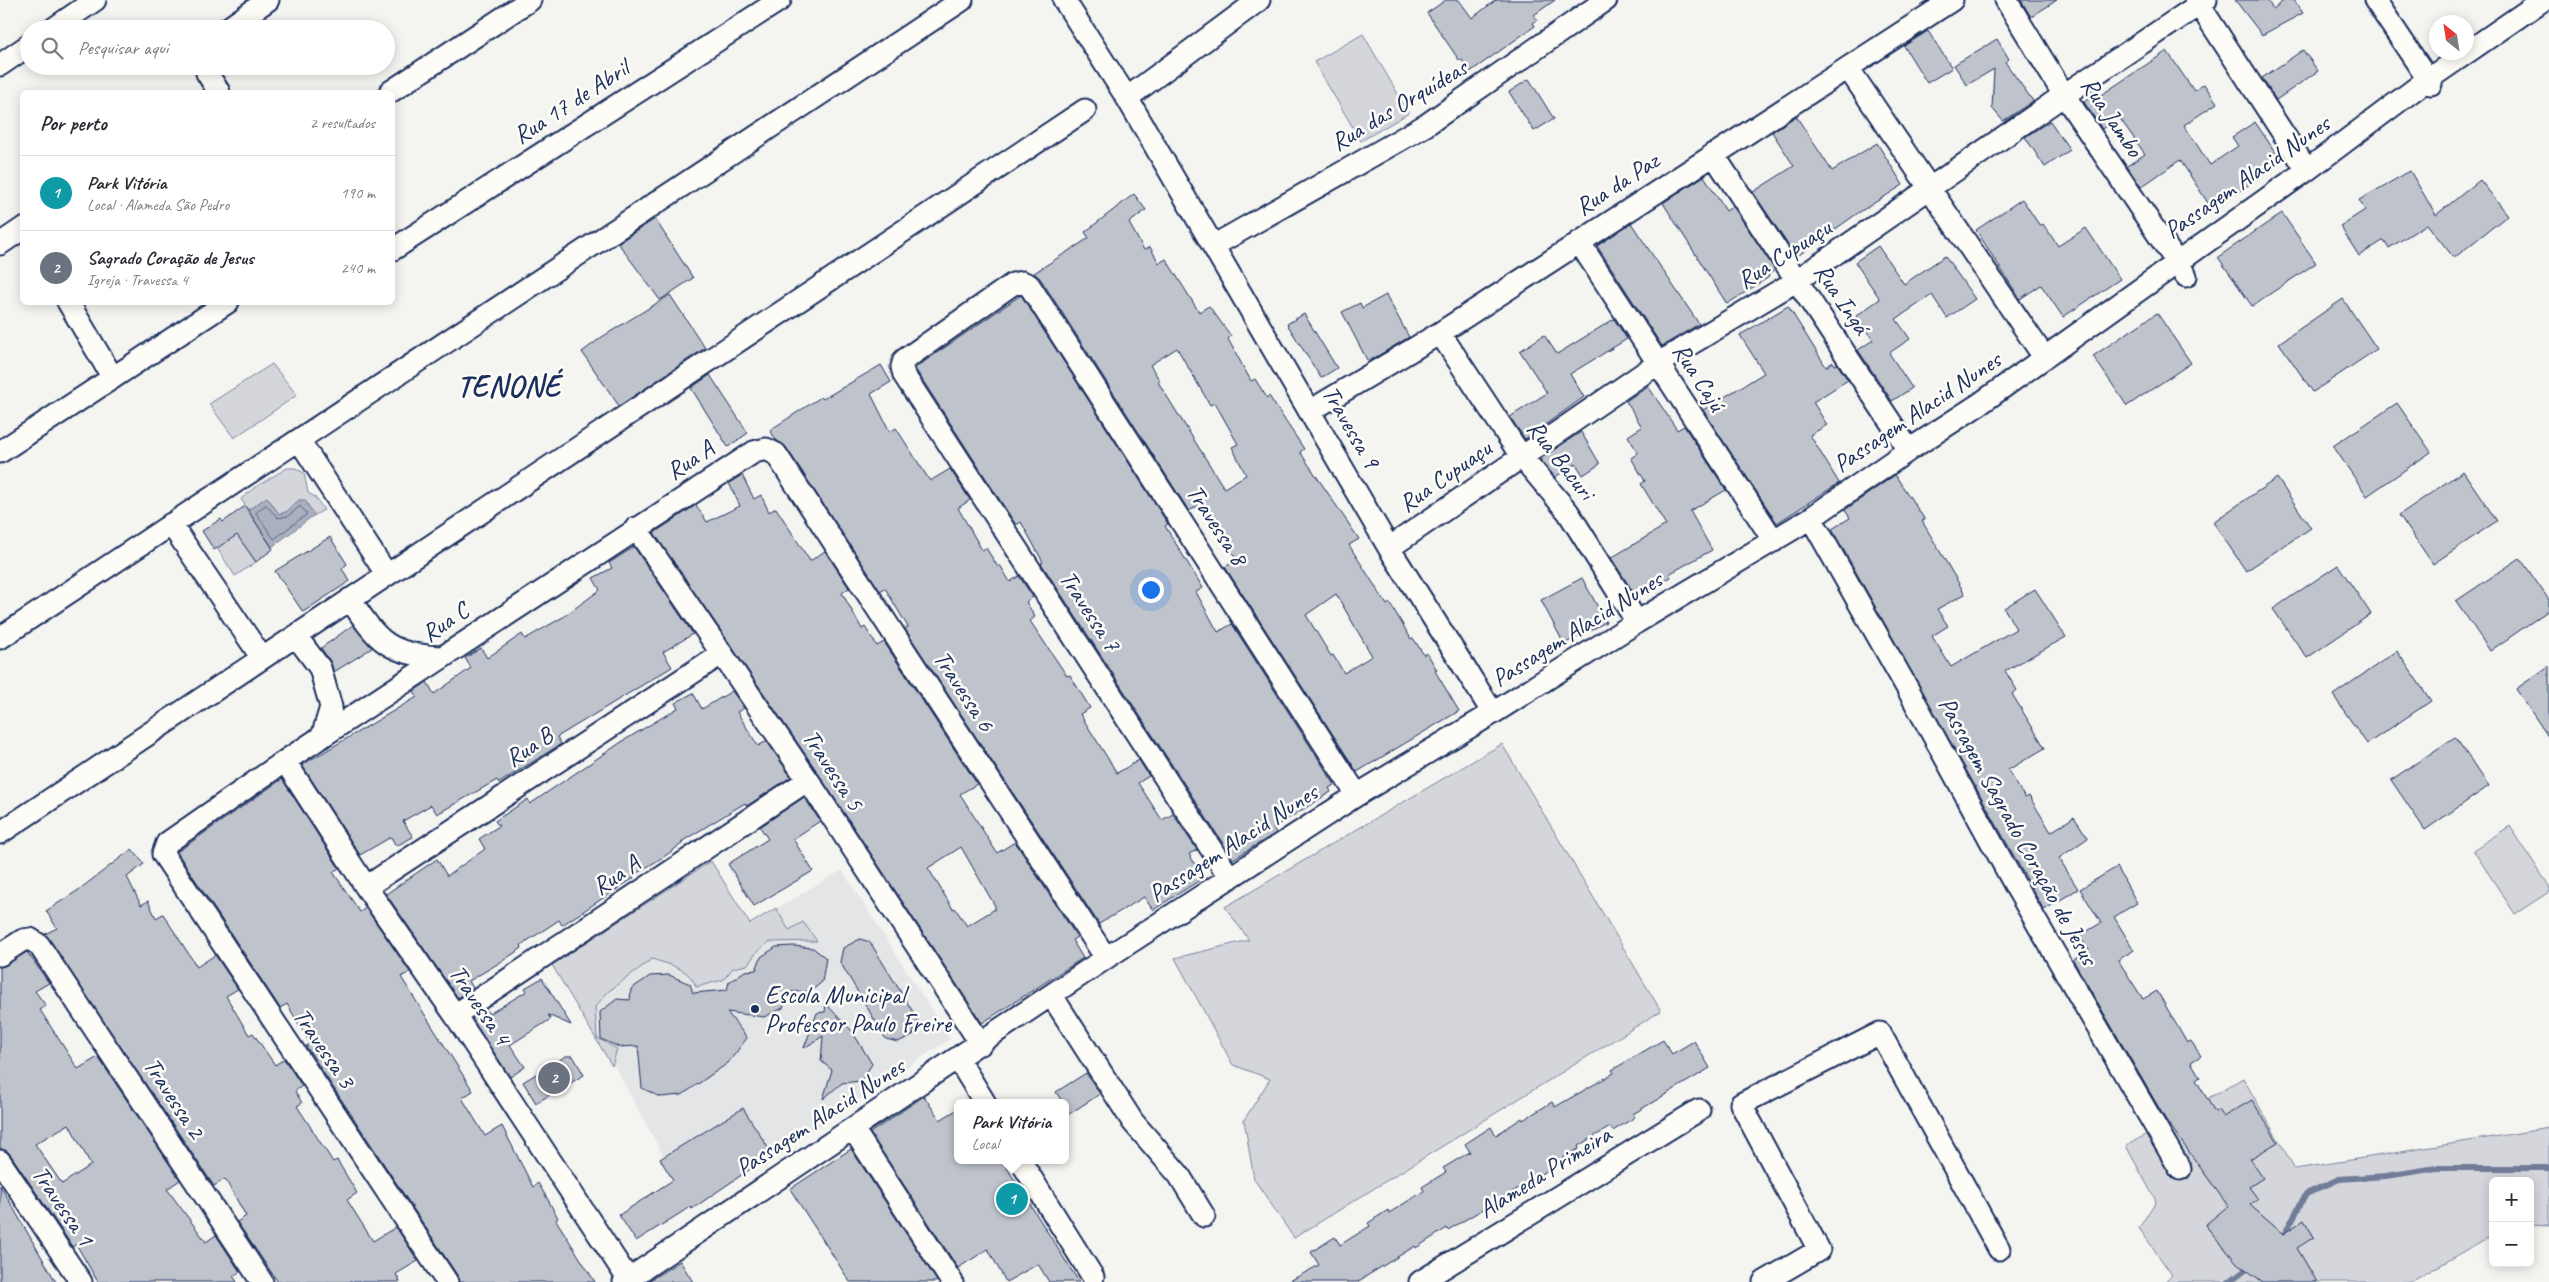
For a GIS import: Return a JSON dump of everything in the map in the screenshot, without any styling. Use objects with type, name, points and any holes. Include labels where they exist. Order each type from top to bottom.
[{"type":"street","points":[[66,20],[95,0]]},
{"type":"street","points":[[240,20],[268,0]]},
{"type":"street","points":[[393,90],[530,0]]},
{"type":"street","name":"Rua 17 de Abril","points":[[395,248],[780,0]]},
{"type":"street","points":[[0,638],[962,0]]},
{"type":"street","name":"Travessa 9","points":[[1064,0],[1127,98],[1389,548],[1493,713]]},
{"type":"street","points":[[1127,98],[1259,0]]},
{"type":"street","name":"Rua das Orquídeas","points":[[1214,246],[1426,125],[1606,0]]},
{"type":"street","name":"Rua da Paz","points":[[1310,411],[1440,333],[1952,0]]},
{"type":"street","name":"Rua Jambo","points":[[2006,0],[2064,95],[2181,269]]},
{"type":"street","points":[[2375,0],[2429,82]]},
{"type":"street","name":"Passagem Alacid Nunes","points":[[626,1281],[958,1060],[1106,958],[1358,795],[1637,622],[1811,518],[1981,403],[2044,357],[2181,269],[2307,170],[2543,0]]},
{"type":"street","points":[[2200,2],[2307,170]]},
{"type":"street","name":"Rua Cupuaçu","points":[[1389,548],[1520,456],[1657,364],[1796,281],[2200,2]]},
{"type":"street","points":[[0,65],[20,52]]},
{"type":"street","points":[[1848,68],[2044,357]]},
{"type":"street","points":[[209,75],[218,90]]},
{"type":"street","points":[[0,833],[1085,110]]},
{"type":"street","name":"Rua Ingá","points":[[1713,154],[1909,450]]},
{"type":"street","points":[[0,244],[20,231]]},
{"type":"street","name":"Rua Cajú","points":[[1579,242],[1774,541]]},
{"type":"street","name":"Travessa 7","points":[[1029,285],[1022,282],[1012,284],[904,360],[902,367],[904,375],[1230,878]]},
{"type":"street","name":"Travessa 8","points":[[1029,285],[1358,795]]},
{"type":"street","points":[[70,305],[113,378]]},
{"type":"street","points":[[0,452],[222,305]]},
{"type":"street","name":"Rua Bacuri","points":[[1440,333],[1520,456],[1568,512],[1637,622]]},
{"type":"street","points":[[299,440],[386,575]]},
{"type":"street","name":"Rua A","points":[[636,528],[754,452],[766,449],[776,454]]},
{"type":"street","name":"Travessa 6","points":[[776,454],[1106,958]]},
{"type":"street","name":"Passagem Sagrado Coração de Jesus","points":[[1811,518],[2016,887],[2180,1168]]},
{"type":"street","points":[[171,524],[262,658]]},
{"type":"street","name":"Travessa 5","points":[[636,528],[808,780],[930,971],[981,1044]]},
{"type":"street","name":"Rua C","points":[[167,843],[285,761],[636,528]]},
{"type":"street","points":[[350,600],[373,634],[385,644],[412,655],[442,657]]},
{"type":"street","points":[[296,636],[320,668],[330,707],[322,737]]},
{"type":"street","name":"Rua B","points":[[366,887],[721,654]]},
{"type":"street","name":"Travessa 4","points":[[285,761],[366,887],[455,1015],[626,1281]]},
{"type":"street","name":"Rua A","points":[[455,1015],[808,780]]},
{"type":"street","name":"Travessa 3","points":[[167,843],[163,854],[446,1282]]},
{"type":"street","name":"Travessa 2","points":[[0,954],[23,940],[30,939],[39,944],[262,1282]]},
{"type":"street","points":[[1052,996],[1133,1122],[1179,1175],[1204,1216]]},
{"type":"street","points":[[1764,1282],[1820,1250],[1741,1104],[1880,1033],[1999,1249]]},
{"type":"street","points":[[958,1060],[982,1099]]},
{"type":"street","name":"Alameda Primeira","points":[[1420,1282],[1699,1110]]},
{"type":"street","points":[[853,1129],[952,1282]]},
{"type":"street","name":"Travessa 1","points":[[0,1161],[81,1282]]},
{"type":"street","points":[[1022,1164],[1093,1277]]},
{"type":"shaded area","points":[[1363,34],[1409,113],[1361,141],[1314,62]]},
{"type":"shaded area","points":[[272,364],[297,395],[234,438],[209,404]]},
{"type":"shaded area","points":[[287,468],[295,468],[304,473],[308,493],[315,497],[324,510],[313,516],[305,501],[299,500],[286,512],[279,514],[267,497],[248,510],[241,499],[254,488]]},
{"type":"shaded area","points":[[240,522],[239,537],[256,562],[235,576],[217,548]]},
{"type":"shaded area","points":[[1502,744],[1661,1011],[1294,1238],[1254,1179],[1244,1120],[1270,1079],[1233,1065],[1175,958],[1249,940],[1225,907]]},
{"type":"shaded area","points":[[2510,826],[2549,886],[2549,892],[2515,914],[2473,850]]},
{"type":"shaded area","name":"Escola Municipal Professor Paulo Freire","points":[[711,861],[750,924],[842,870],[950,1039],[692,1209],[615,1067],[552,965]]},
{"type":"shaded area","points":[[711,861],[750,924],[776,908],[789,930],[803,922],[817,941],[769,942],[757,952],[747,965],[733,968],[723,980],[696,987],[689,975],[684,971],[652,959],[609,991],[595,1007],[597,1038],[617,1049],[612,1066],[552,965]]},
{"type":"shaded area","points":[[2243,1078],[2295,1169],[2549,1128],[2549,1226],[2534,1225],[2534,1177],[2489,1177],[2489,1237],[2411,1282],[2164,1282],[2172,1275],[2139,1228],[2156,1201],[2126,1146]]},
{"type":"water","points":[[267,497],[279,514],[286,512],[299,500],[305,500],[314,515],[272,547],[248,510]]},
{"type":"building","points":[[1446,0],[1459,0],[1472,18],[1496,0],[1555,0],[1534,15],[1537,20],[1533,23],[1535,26],[1470,72],[1462,60],[1459,60],[1427,13]]},
{"type":"building","points":[[2021,0],[2057,0],[2031,17]]},
{"type":"building","points":[[2235,0],[2267,0],[2273,9],[2285,0],[2294,0],[2303,13],[2262,35]]},
{"type":"building","points":[[1928,31],[1952,68],[1927,83],[1904,46]]},
{"type":"building","points":[[1997,39],[2009,59],[2005,62],[2033,101],[2003,121],[1992,108],[1994,69],[1967,85],[1954,65]]},
{"type":"building","points":[[2303,50],[2318,71],[2276,100],[2262,78]]},
{"type":"building","points":[[2167,51],[2194,91],[2204,84],[2217,103],[2184,125],[2210,165],[2238,146],[2232,137],[2255,122],[2282,162],[2235,194],[2231,187],[2208,203],[2180,160],[2141,187],[2127,166],[2145,154],[2119,117],[2102,129],[2084,102],[2099,92],[2101,95]]},
{"type":"building","points":[[1529,79],[1554,119],[1534,131],[1509,92]]},
{"type":"building","points":[[1796,116],[1832,171],[1877,143],[1903,185],[1858,213],[1796,257],[1753,192],[1794,166],[1772,132]]},
{"type":"building","points":[[2050,121],[2070,150],[2045,167],[2025,137]]},
{"type":"building","points":[[2410,171],[2436,215],[2480,180],[2508,215],[2454,258],[2427,224],[2389,248],[2384,240],[2359,256],[2340,226],[2365,210],[2359,200]]},
{"type":"building","points":[[1704,176],[1726,211],[1733,206],[1775,270],[1768,275],[1769,277],[1727,304],[1663,203]]},
{"type":"building","points":[[1134,194],[1146,210],[1129,223],[1144,250],[1150,247],[1159,263],[1166,259],[1199,312],[1209,306],[1231,336],[1228,339],[1251,381],[1255,379],[1267,398],[1269,396],[1304,449],[1300,452],[1359,539],[1349,545],[1387,605],[1390,603],[1411,639],[1413,638],[1424,655],[1427,653],[1437,670],[1435,671],[1459,711],[1357,772],[1225,567],[1237,560],[1203,503],[1189,511],[1040,278],[1034,273],[1089,238],[1085,232]],"holes":[[[1177,348],[1210,405],[1215,403],[1238,444],[1232,447],[1246,475],[1224,488],[1158,382],[1160,381],[1150,365]],[[1336,594],[1372,656],[1344,673],[1333,655],[1331,656],[1306,615]]]},
{"type":"building","points":[[2022,199],[2040,226],[2043,224],[2058,246],[2086,228],[2120,279],[2063,317],[2041,285],[2020,299],[1976,230]]},
{"type":"building","points":[[2282,213],[2316,263],[2252,306],[2218,257]]},
{"type":"building","points":[[655,219],[693,278],[660,300],[618,243]]},
{"type":"building","points":[[1631,223],[1699,324],[1662,346],[1597,246]]},
{"type":"building","points":[[1878,246],[1904,284],[1945,256],[1975,299],[1947,318],[1932,295],[1896,319],[1910,339],[1889,353],[1912,388],[1892,401],[1858,350],[1873,340],[1856,316],[1880,299],[1855,262]]},
{"type":"building","points":[[670,295],[705,348],[619,406],[582,352],[602,337]]},
{"type":"building","points":[[1021,295],[1168,524],[1165,526],[1203,588],[1196,592],[1218,632],[1232,624],[1335,785],[1329,788],[1331,792],[1273,828],[1276,833],[1233,859],[1041,563],[1043,562],[1021,522],[1016,525],[915,368]]},
{"type":"building","points":[[1386,295],[1409,337],[1371,360],[1367,360],[1342,312],[1360,303],[1362,308]]},
{"type":"building","points":[[2343,299],[2377,349],[2313,392],[2279,343]]},
{"type":"building","points":[[1788,306],[1826,367],[1833,362],[1835,365],[1837,364],[1848,380],[1813,402],[1827,425],[1810,435],[1839,483],[1777,523],[1703,410],[1764,373],[1740,335]]},
{"type":"building","points":[[2157,313],[2191,363],[2127,406],[2093,356]]},
{"type":"building","points":[[1304,314],[1337,368],[1321,378],[1287,324]]},
{"type":"building","points":[[1614,319],[1627,339],[1570,374],[1584,397],[1525,439],[1510,417],[1547,393],[1520,351],[1544,335],[1557,354]]},
{"type":"building","points":[[881,365],[891,382],[871,394],[890,432],[896,428],[930,481],[950,469],[970,500],[958,508],[982,550],[986,548],[998,567],[1000,565],[1010,582],[1019,576],[1033,597],[1026,602],[1035,617],[1030,621],[1067,676],[1070,675],[1090,708],[1080,714],[1117,773],[1139,760],[1149,776],[1138,783],[1162,820],[1173,814],[1197,850],[1189,854],[1203,878],[1153,910],[1144,897],[1099,924],[905,629],[908,627],[885,588],[880,591],[786,447],[776,440],[770,430],[821,397],[823,399]]},
{"type":"building","points":[[710,375],[748,433],[728,447],[691,388]]},
{"type":"building","points":[[1648,386],[1677,430],[1684,426],[1726,490],[1690,511],[1712,550],[1669,574],[1671,577],[1637,598],[1611,558],[1666,525],[1641,484],[1645,481],[1631,458],[1638,453],[1628,436],[1642,427],[1626,401]]},
{"type":"building","points":[[2397,403],[2431,452],[2367,496],[2333,446]]},
{"type":"building","points":[[1581,432],[1600,464],[1583,475],[1576,464],[1555,477],[1540,459]]},
{"type":"building","points":[[2463,471],[2497,521],[2433,564],[2399,515]]},
{"type":"building","points":[[742,475],[754,499],[761,495],[769,512],[776,508],[810,561],[825,551],[849,588],[842,593],[862,629],[865,627],[877,646],[884,642],[977,784],[960,794],[997,853],[1015,842],[1077,937],[1072,940],[1083,958],[982,1023],[818,773],[654,533],[696,505],[707,522],[740,506],[729,483]],"holes":[[[961,847],[995,909],[967,926],[955,908],[953,909],[928,868]]]},
{"type":"building","points":[[1895,475],[1925,520],[1922,521],[1965,594],[1937,609],[1948,626],[1932,636],[1951,667],[2016,629],[2004,608],[2035,589],[2066,637],[2005,671],[2017,690],[2012,694],[2045,748],[2008,770],[2025,798],[2029,796],[2051,832],[2074,817],[2088,838],[2059,858],[2078,889],[2044,910],[1832,529],[1850,518],[1845,510]]},
{"type":"building","points":[[2277,478],[2311,528],[2246,571],[2213,522]]},
{"type":"building","points":[[245,506],[273,549],[256,562],[237,535],[214,550],[202,531],[221,519],[223,522]]},
{"type":"building","points":[[330,537],[347,564],[342,569],[350,581],[303,612],[275,571]]},
{"type":"building","points":[[634,547],[693,634],[663,652],[672,667],[557,737],[561,744],[499,783],[497,780],[437,814],[431,805],[403,821],[413,837],[396,846],[391,837],[360,855],[302,765],[417,697],[414,691],[427,682],[434,694],[471,668],[465,658],[481,648],[487,658],[522,634],[525,639],[563,617],[600,590],[593,578],[612,568],[609,563]]},
{"type":"building","points":[[2520,558],[2549,600],[2549,610],[2490,651],[2456,601]]},
{"type":"building","points":[[2338,565],[2371,614],[2307,658],[2273,609]]},
{"type":"building","points":[[1582,578],[1606,622],[1564,644],[1541,600]]},
{"type":"building","points":[[353,625],[372,648],[334,672],[330,661],[321,648]]},
{"type":"building","points":[[2397,651],[2431,701],[2367,744],[2333,695]]},
{"type":"building","points":[[2549,666],[2549,738],[2516,689]]},
{"type":"building","points":[[732,691],[744,708],[737,712],[758,746],[767,741],[791,777],[747,806],[745,803],[681,842],[683,843],[665,856],[632,876],[634,878],[562,925],[559,920],[521,945],[522,948],[469,981],[473,988],[458,998],[386,894],[437,859],[447,876],[485,849],[479,839],[499,826],[495,821],[528,799],[530,804],[623,741],[678,708],[675,703],[693,693],[702,709]]},
{"type":"building","points":[[2455,737],[2489,786],[2425,830],[2391,780]]},
{"type":"building","points":[[282,779],[339,868],[333,872],[360,912],[366,908],[410,972],[401,977],[473,1091],[462,1098],[485,1136],[502,1126],[533,1187],[538,1183],[558,1218],[556,1220],[595,1282],[459,1282],[457,1275],[306,1046],[310,1043],[287,1004],[280,1008],[177,852]]},
{"type":"building","points":[[804,797],[820,821],[793,839],[813,871],[754,906],[728,864],[768,839],[760,827]]},
{"type":"building","points":[[132,849],[144,864],[127,877],[141,905],[148,901],[156,918],[163,914],[197,967],[215,955],[238,989],[226,996],[249,1035],[253,1033],[275,1065],[284,1059],[302,1086],[295,1091],[302,1103],[297,1106],[333,1162],[337,1160],[357,1193],[347,1200],[373,1241],[396,1227],[418,1261],[396,1274],[400,1282],[278,1282],[237,1222],[246,1216],[225,1179],[214,1186],[45,934],[57,928],[46,911],[77,891]]},
{"type":"building","points":[[2117,867],[2137,903],[2114,917],[2134,950],[2118,960],[2143,999],[2157,991],[2187,1043],[2191,1041],[2201,1056],[2191,1062],[2200,1077],[2196,1080],[2215,1112],[2218,1110],[2223,1117],[2252,1100],[2278,1142],[2250,1159],[2263,1178],[2249,1187],[2258,1199],[2250,1205],[2283,1234],[2304,1220],[2314,1237],[2297,1248],[2317,1282],[2263,1282],[2237,1263],[2205,1225],[2228,1206],[2166,1120],[2073,960],[2089,950],[2079,936],[2101,923],[2080,889]]},
{"type":"building","points":[[860,939],[870,942],[918,1020],[913,1035],[898,1042],[886,1039],[840,962],[843,948]]},
{"type":"building","points":[[776,947],[813,948],[826,958],[822,982],[811,991],[790,992],[783,1008],[764,1017],[727,1012],[747,1038],[728,1063],[682,1095],[660,1097],[642,1088],[638,1046],[619,1047],[601,1039],[600,1012],[617,999],[630,1000],[631,989],[650,976],[669,975],[690,984],[693,993],[727,990],[729,982],[745,971],[756,970],[761,957]]},
{"type":"building","points":[[27,952],[49,983],[35,991],[46,1006],[40,1010],[78,1069],[98,1057],[180,1180],[167,1189],[206,1242],[216,1235],[240,1272],[233,1276],[237,1282],[98,1282],[76,1244],[73,1247],[10,1154],[0,1148],[0,967]],"holes":[[[69,1124],[91,1165],[62,1184],[35,1144]]]},
{"type":"building","points":[[542,978],[571,1025],[548,1015],[551,1019],[510,1045],[525,1067],[510,1077],[472,1019],[486,1009],[489,1014],[527,991],[525,988]]},
{"type":"building","points":[[826,1004],[852,1031],[872,1064],[861,1081],[842,1083],[823,1099],[832,1070],[821,1061],[823,1036],[804,1048],[817,1013],[825,1012]]},
{"type":"building","points":[[1663,1040],[1672,1054],[1694,1041],[1710,1068],[1633,1114],[1635,1117],[1613,1131],[1610,1127],[1578,1146],[1579,1149],[1552,1164],[1554,1166],[1534,1179],[1448,1230],[1447,1228],[1416,1248],[1415,1246],[1357,1282],[1288,1282],[1319,1265],[1311,1252],[1335,1237],[1340,1245],[1370,1226],[1368,1223],[1388,1210],[1389,1213],[1424,1191],[1422,1187],[1446,1172],[1443,1168],[1470,1152],[1465,1144],[1491,1127],[1496,1135],[1552,1102],[1555,1107],[1614,1073],[1612,1070]]},
{"type":"building","points":[[566,1056],[573,1056],[584,1075],[536,1103],[523,1082]]},
{"type":"building","points":[[1086,1073],[1100,1094],[1069,1114],[1069,1099],[1060,1099],[1056,1092]]},
{"type":"building","points":[[924,1096],[940,1120],[954,1111],[954,1164],[1005,1164],[1079,1282],[1049,1282],[1038,1264],[1006,1282],[988,1249],[958,1268],[870,1133]]},
{"type":"building","points":[[743,1108],[772,1154],[692,1209],[690,1207],[636,1241],[619,1215],[673,1180],[660,1159]]},
{"type":"building","points":[[851,1149],[936,1282],[850,1282],[790,1189]]},
{"type":"building","points":[[0,1185],[56,1282],[0,1282]]},
{"type":"building","points":[[680,1261],[693,1282],[647,1282]]},
{"type":"waterway","points":[[2279,1239],[2285,1233],[2306,1194],[2339,1179],[2386,1176],[2437,1168],[2549,1168]]},
{"type":"waterway","points":[[2229,1282],[2252,1264]]},
{"type":"place","name":"Escola Municipal Professor Paulo Freire","points":[[755,1009]]},
{"type":"place","name":"Sagrado Coração de Jesus","points":[[554,1078]]},
{"type":"place","name":"Park Vitória","points":[[1012,1199]]},
{"type":"district","name":"TENONÉ","points":[[509,386]]}]
